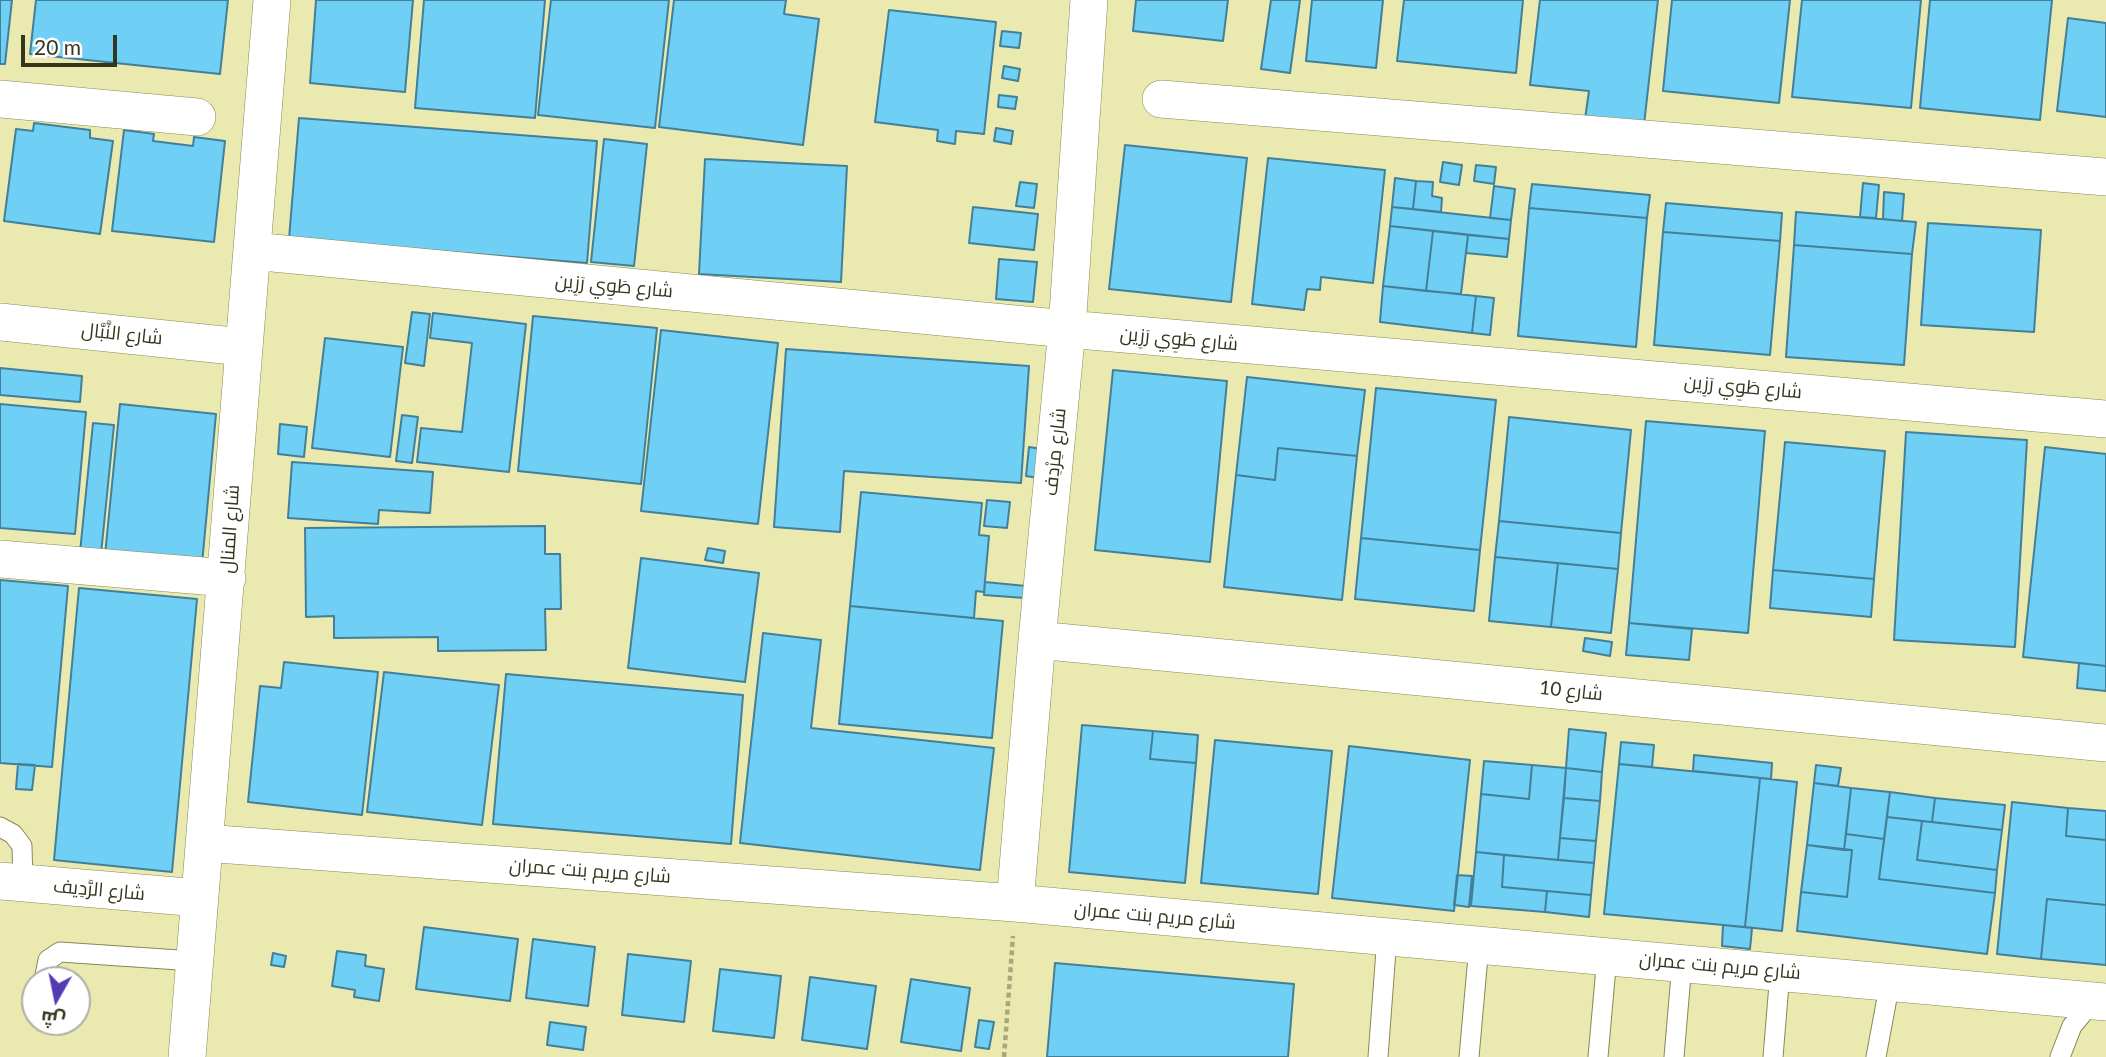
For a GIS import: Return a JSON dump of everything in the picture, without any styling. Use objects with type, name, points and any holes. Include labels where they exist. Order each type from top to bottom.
[{"type":"street","name":"شارع المنال","points":[[187,1057],[272,0]]},
{"type":"street","name":"شارع مِرْدِف","points":[[1015,903],[1037,640],[1068,329],[1089,0]]},
{"type":"street","points":[[0,99],[197,117]]},
{"type":"street","points":[[1161,99],[2106,177]]},
{"type":"street","name":"شارع طَوِي رَزِين","points":[[252,251],[1068,329],[2106,419]]},
{"type":"street","name":"شارع النَّبَّال","points":[[0,322],[243,347]]},
{"type":"street","points":[[0,559],[227,578]]},
{"type":"street","name":"شارع 10","points":[[1037,640],[2106,743]]},
{"type":"street","name":"شارع مريم بنت عمران","points":[[204,843],[1015,903],[2100,1001]]},
{"type":"street","name":"شارع الرَّدِيف","points":[[11,882],[199,898]]},
{"type":"lane","points":[[0,827],[13,834],[22,846],[11,882]]},
{"type":"lane","points":[[1378,1057],[1387,937]]},
{"type":"lane","points":[[1469,1057],[1479,945]]},
{"type":"lane","points":[[47,966],[53,954],[60,952],[194,961]]},
{"type":"lane","points":[[1598,1057],[1607,956]]},
{"type":"lane","points":[[1674,1057],[1682,963]]},
{"type":"lane","points":[[1773,1057],[1780,972]]},
{"type":"lane","points":[[1876,1057],[1890,982]]},
{"type":"lane","points":[[2060,1057],[2072,1026],[2100,1001]]},
{"type":"path","points":[[1004,1057],[1015,903]]},
{"type":"building","points":[[0,0],[12,0],[5,64],[0,64]]},
{"type":"building","points":[[36,0],[228,0],[220,74],[30,54]]},
{"type":"building","points":[[316,0],[413,0],[405,92],[310,83]]},
{"type":"building","points":[[424,0],[545,0],[535,118],[415,108]]},
{"type":"building","points":[[551,0],[669,0],[655,128],[538,115]]},
{"type":"building","points":[[674,0],[786,0],[784,14],[819,19],[803,145],[659,127]]},
{"type":"building","points":[[1136,0],[1228,0],[1223,41],[1133,31]]},
{"type":"building","points":[[1271,0],[1300,0],[1290,73],[1261,69]]},
{"type":"building","points":[[1312,0],[1383,0],[1376,68],[1306,61]]},
{"type":"building","points":[[1404,0],[1523,0],[1516,73],[1397,61]]},
{"type":"building","points":[[1540,0],[1658,0],[1644,125],[1585,119],[1589,91],[1530,85]]},
{"type":"building","points":[[1672,0],[1790,0],[1779,103],[1663,91]]},
{"type":"building","points":[[1802,0],[1921,0],[1911,108],[1792,97]]},
{"type":"building","points":[[1930,0],[2052,0],[2040,120],[1920,108]]},
{"type":"building","points":[[889,10],[996,22],[984,134],[956,131],[955,144],[937,141],[938,130],[875,122]]},
{"type":"building","points":[[2068,18],[2106,23],[2106,117],[2057,111]]},
{"type":"building","points":[[1002,31],[1021,33],[1019,48],[1000,46]]},
{"type":"building","points":[[1004,66],[1020,69],[1018,81],[1002,78]]},
{"type":"building","points":[[999,95],[1017,97],[1015,109],[998,107]]},
{"type":"building","points":[[299,118],[597,141],[587,263],[289,239]]},
{"type":"building","points":[[34,123],[90,130],[90,138],[113,141],[100,234],[4,221],[16,129],[33,131]]},
{"type":"building","points":[[996,128],[1013,131],[1011,144],[994,141]]},
{"type":"building","points":[[124,130],[154,134],[153,141],[193,146],[194,137],[225,141],[214,242],[112,231]]},
{"type":"building","points":[[604,139],[647,144],[634,266],[591,262]]},
{"type":"building","points":[[1125,145],[1247,158],[1231,302],[1109,289]]},
{"type":"building","points":[[1268,158],[1385,170],[1373,283],[1321,277],[1320,290],[1307,289],[1304,310],[1252,304]]},
{"type":"building","points":[[705,159],[847,166],[841,282],[699,274]]},
{"type":"building","points":[[1443,162],[1462,165],[1459,185],[1440,182]]},
{"type":"building","points":[[1476,165],[1496,167],[1494,184],[1474,181]]},
{"type":"building","points":[[1395,178],[1416,181],[1413,209],[1392,207]]},
{"type":"building","points":[[1416,181],[1433,182],[1432,196],[1442,198],[1441,212],[1413,209]]},
{"type":"building","points":[[1020,182],[1037,184],[1034,208],[1016,206]]},
{"type":"building","points":[[1863,183],[1879,185],[1876,218],[1860,217]]},
{"type":"building","points":[[1532,184],[1650,195],[1647,218],[1529,208]]},
{"type":"building","points":[[1494,186],[1515,189],[1511,220],[1490,218]]},
{"type":"building","points":[[1884,192],[1904,194],[1902,221],[1883,219]]},
{"type":"building","points":[[1666,203],[1782,213],[1780,241],[1663,232]]},
{"type":"building","points":[[973,207],[1038,214],[1034,250],[969,243]]},
{"type":"building","points":[[1392,207],[1511,220],[1509,239],[1390,226]]},
{"type":"building","points":[[1529,208],[1647,218],[1636,347],[1518,336]]},
{"type":"building","points":[[1796,212],[1916,222],[1912,254],[1794,245]]},
{"type":"building","points":[[1928,223],[2041,230],[2034,332],[1921,325]]},
{"type":"building","points":[[1390,226],[1433,231],[1426,291],[1383,286]]},
{"type":"building","points":[[1433,231],[1468,235],[1461,294],[1426,291]]},
{"type":"building","points":[[1663,232],[1780,241],[1770,355],[1654,345]]},
{"type":"building","points":[[1468,235],[1509,239],[1507,257],[1466,253]]},
{"type":"building","points":[[1794,245],[1912,254],[1904,365],[1786,357]]},
{"type":"building","points":[[999,259],[1037,262],[1033,302],[996,299]]},
{"type":"building","points":[[1383,286],[1476,296],[1472,333],[1380,322]]},
{"type":"building","points":[[1476,296],[1494,298],[1490,335],[1472,333]]},
{"type":"building","points":[[412,312],[430,314],[424,366],[405,363]]},
{"type":"building","points":[[433,313],[526,324],[509,472],[417,462],[421,428],[462,432],[472,343],[430,338]]},
{"type":"building","points":[[533,316],[657,328],[641,484],[518,471]]},
{"type":"building","points":[[661,330],[778,343],[758,524],[641,511]]},
{"type":"building","points":[[325,338],[403,347],[390,457],[312,448]]},
{"type":"building","points":[[786,349],[1029,366],[1021,483],[844,471],[840,532],[774,527]]},
{"type":"building","points":[[0,368],[82,376],[80,402],[0,395]]},
{"type":"building","points":[[1113,370],[1227,381],[1210,562],[1095,550]]},
{"type":"building","points":[[1247,377],[1365,390],[1357,456],[1278,448],[1275,480],[1236,475]]},
{"type":"building","points":[[1376,388],[1496,400],[1480,550],[1361,538]]},
{"type":"building","points":[[0,404],[86,412],[75,534],[0,528]]},
{"type":"building","points":[[120,404],[216,414],[202,564],[105,555]]},
{"type":"building","points":[[402,415],[418,417],[412,463],[396,461]]},
{"type":"building","points":[[1509,417],[1631,430],[1621,533],[1499,521]]},
{"type":"building","points":[[1646,421],[1765,431],[1748,633],[1629,623]]},
{"type":"building","points":[[93,423],[114,425],[101,554],[80,552]]},
{"type":"building","points":[[280,424],[307,427],[304,457],[278,454]]},
{"type":"building","points":[[1906,432],[2027,440],[2015,647],[1894,640]]},
{"type":"building","points":[[1785,442],[1885,451],[1874,579],[1773,570]]},
{"type":"building","points":[[1029,447],[1042,449],[1038,478],[1026,476]]},
{"type":"building","points":[[2045,447],[2106,454],[2106,666],[2023,657]]},
{"type":"building","points":[[1278,448],[1357,456],[1342,600],[1224,587],[1236,475],[1275,480]]},
{"type":"building","points":[[292,462],[433,472],[430,513],[379,510],[378,524],[288,518]]},
{"type":"building","points":[[861,492],[982,503],[979,535],[989,536],[984,592],[976,591],[974,618],[850,606]]},
{"type":"building","points":[[987,500],[1010,502],[1007,528],[984,526]]},
{"type":"building","points":[[1499,521],[1621,533],[1618,569],[1495,557]]},
{"type":"building","points":[[545,526],[545,554],[560,554],[561,609],[545,609],[546,650],[438,651],[438,637],[334,638],[334,616],[306,617],[305,528]]},
{"type":"building","points":[[1361,538],[1480,550],[1474,611],[1355,599]]},
{"type":"building","points":[[708,548],[725,551],[723,563],[705,560]]},
{"type":"building","points":[[1495,557],[1558,563],[1551,627],[1489,621]]},
{"type":"building","points":[[641,558],[759,573],[745,682],[628,668]]},
{"type":"building","points":[[1558,563],[1618,569],[1611,633],[1551,627]]},
{"type":"building","points":[[1773,570],[1874,579],[1871,617],[1770,608]]},
{"type":"building","points":[[0,580],[68,586],[52,767],[0,763]]},
{"type":"building","points":[[985,582],[1026,586],[1025,598],[984,595]]},
{"type":"building","points":[[79,588],[197,599],[172,872],[54,860]]},
{"type":"building","points":[[850,606],[1003,621],[992,738],[839,724]]},
{"type":"building","points":[[1629,623],[1692,629],[1689,660],[1626,655]]},
{"type":"building","points":[[763,633],[821,640],[811,728],[994,748],[980,870],[740,843]]},
{"type":"building","points":[[1585,638],[1612,642],[1610,656],[1583,651]]},
{"type":"building","points":[[284,662],[378,672],[362,815],[248,802],[260,686],[281,688]]},
{"type":"building","points":[[2079,663],[2106,666],[2106,691],[2077,688]]},
{"type":"building","points":[[384,672],[499,685],[482,825],[367,812]]},
{"type":"building","points":[[506,674],[743,695],[731,844],[493,824]]},
{"type":"building","points":[[1082,725],[1153,731],[1150,759],[1196,763],[1185,883],[1069,872]]},
{"type":"building","points":[[1569,729],[1606,733],[1602,772],[1566,768]]},
{"type":"building","points":[[1153,731],[1198,735],[1196,763],[1150,759]]},
{"type":"building","points":[[1215,740],[1332,751],[1318,894],[1201,883]]},
{"type":"building","points":[[1621,742],[1654,745],[1652,767],[1619,764]]},
{"type":"building","points":[[1349,746],[1470,760],[1454,911],[1332,898]]},
{"type":"building","points":[[1694,755],[1772,763],[1771,779],[1693,771]]},
{"type":"building","points":[[1484,761],[1532,765],[1529,799],[1481,794]]},
{"type":"building","points":[[18,764],[35,765],[32,790],[16,789]]},
{"type":"building","points":[[1619,764],[1760,778],[1745,927],[1604,914]]},
{"type":"building","points":[[1532,765],[1566,768],[1558,860],[1476,852],[1481,794],[1529,799]]},
{"type":"building","points":[[1816,765],[1841,768],[1838,786],[1814,783]]},
{"type":"building","points":[[1566,768],[1602,772],[1600,801],[1564,798]]},
{"type":"building","points":[[1760,778],[1797,782],[1782,931],[1745,927]]},
{"type":"building","points":[[1814,783],[1851,788],[1844,850],[1807,845]]},
{"type":"building","points":[[1851,788],[1890,792],[1884,839],[1846,834]]},
{"type":"building","points":[[1890,792],[1935,798],[1932,822],[1887,817]]},
{"type":"building","points":[[1564,798],[1600,801],[1596,841],[1560,838]]},
{"type":"building","points":[[1935,798],[2005,805],[2002,830],[1932,822]]},
{"type":"building","points":[[2012,802],[2068,808],[2066,836],[2106,840],[2106,905],[2047,899],[2041,959],[1997,954]]},
{"type":"building","points":[[2068,808],[2106,811],[2106,840],[2066,836]]},
{"type":"building","points":[[1887,817],[1922,821],[1917,860],[1997,870],[1995,893],[1879,879]]},
{"type":"building","points":[[1922,821],[2002,830],[1997,870],[1917,860]]},
{"type":"building","points":[[1846,834],[1884,839],[1879,879],[1995,893],[1987,954],[1797,931],[1801,892],[1847,897],[1852,850],[1844,850]]},
{"type":"building","points":[[1560,838],[1596,841],[1594,863],[1558,860]]},
{"type":"building","points":[[1807,845],[1852,850],[1847,897],[1801,892]]},
{"type":"building","points":[[1476,852],[1504,855],[1502,887],[1547,891],[1545,912],[1471,906]]},
{"type":"building","points":[[1504,855],[1594,863],[1591,895],[1502,887]]},
{"type":"building","points":[[1457,875],[1472,876],[1469,907],[1454,905]]},
{"type":"building","points":[[1547,891],[1591,895],[1589,917],[1545,912]]},
{"type":"building","points":[[2047,899],[2106,905],[2106,965],[2041,959]]},
{"type":"building","points":[[1723,925],[1752,928],[1750,949],[1722,946]]},
{"type":"building","points":[[424,927],[518,939],[510,1001],[416,989]]},
{"type":"building","points":[[533,939],[595,947],[588,1006],[526,998]]},
{"type":"building","points":[[337,951],[366,955],[365,966],[384,969],[379,1001],[354,997],[355,990],[332,986]]},
{"type":"building","points":[[273,953],[286,956],[284,967],[271,965]]},
{"type":"building","points":[[628,954],[691,961],[684,1022],[622,1015]]},
{"type":"building","points":[[1055,963],[1294,984],[1288,1057],[1047,1057]]},
{"type":"building","points":[[720,969],[781,976],[774,1038],[713,1031]]},
{"type":"building","points":[[810,977],[876,986],[867,1049],[802,1040]]},
{"type":"building","points":[[911,979],[970,988],[961,1051],[901,1042]]},
{"type":"building","points":[[979,1020],[994,1022],[989,1049],[975,1047]]},
{"type":"building","points":[[550,1022],[586,1027],[583,1050],[547,1045]]}]
